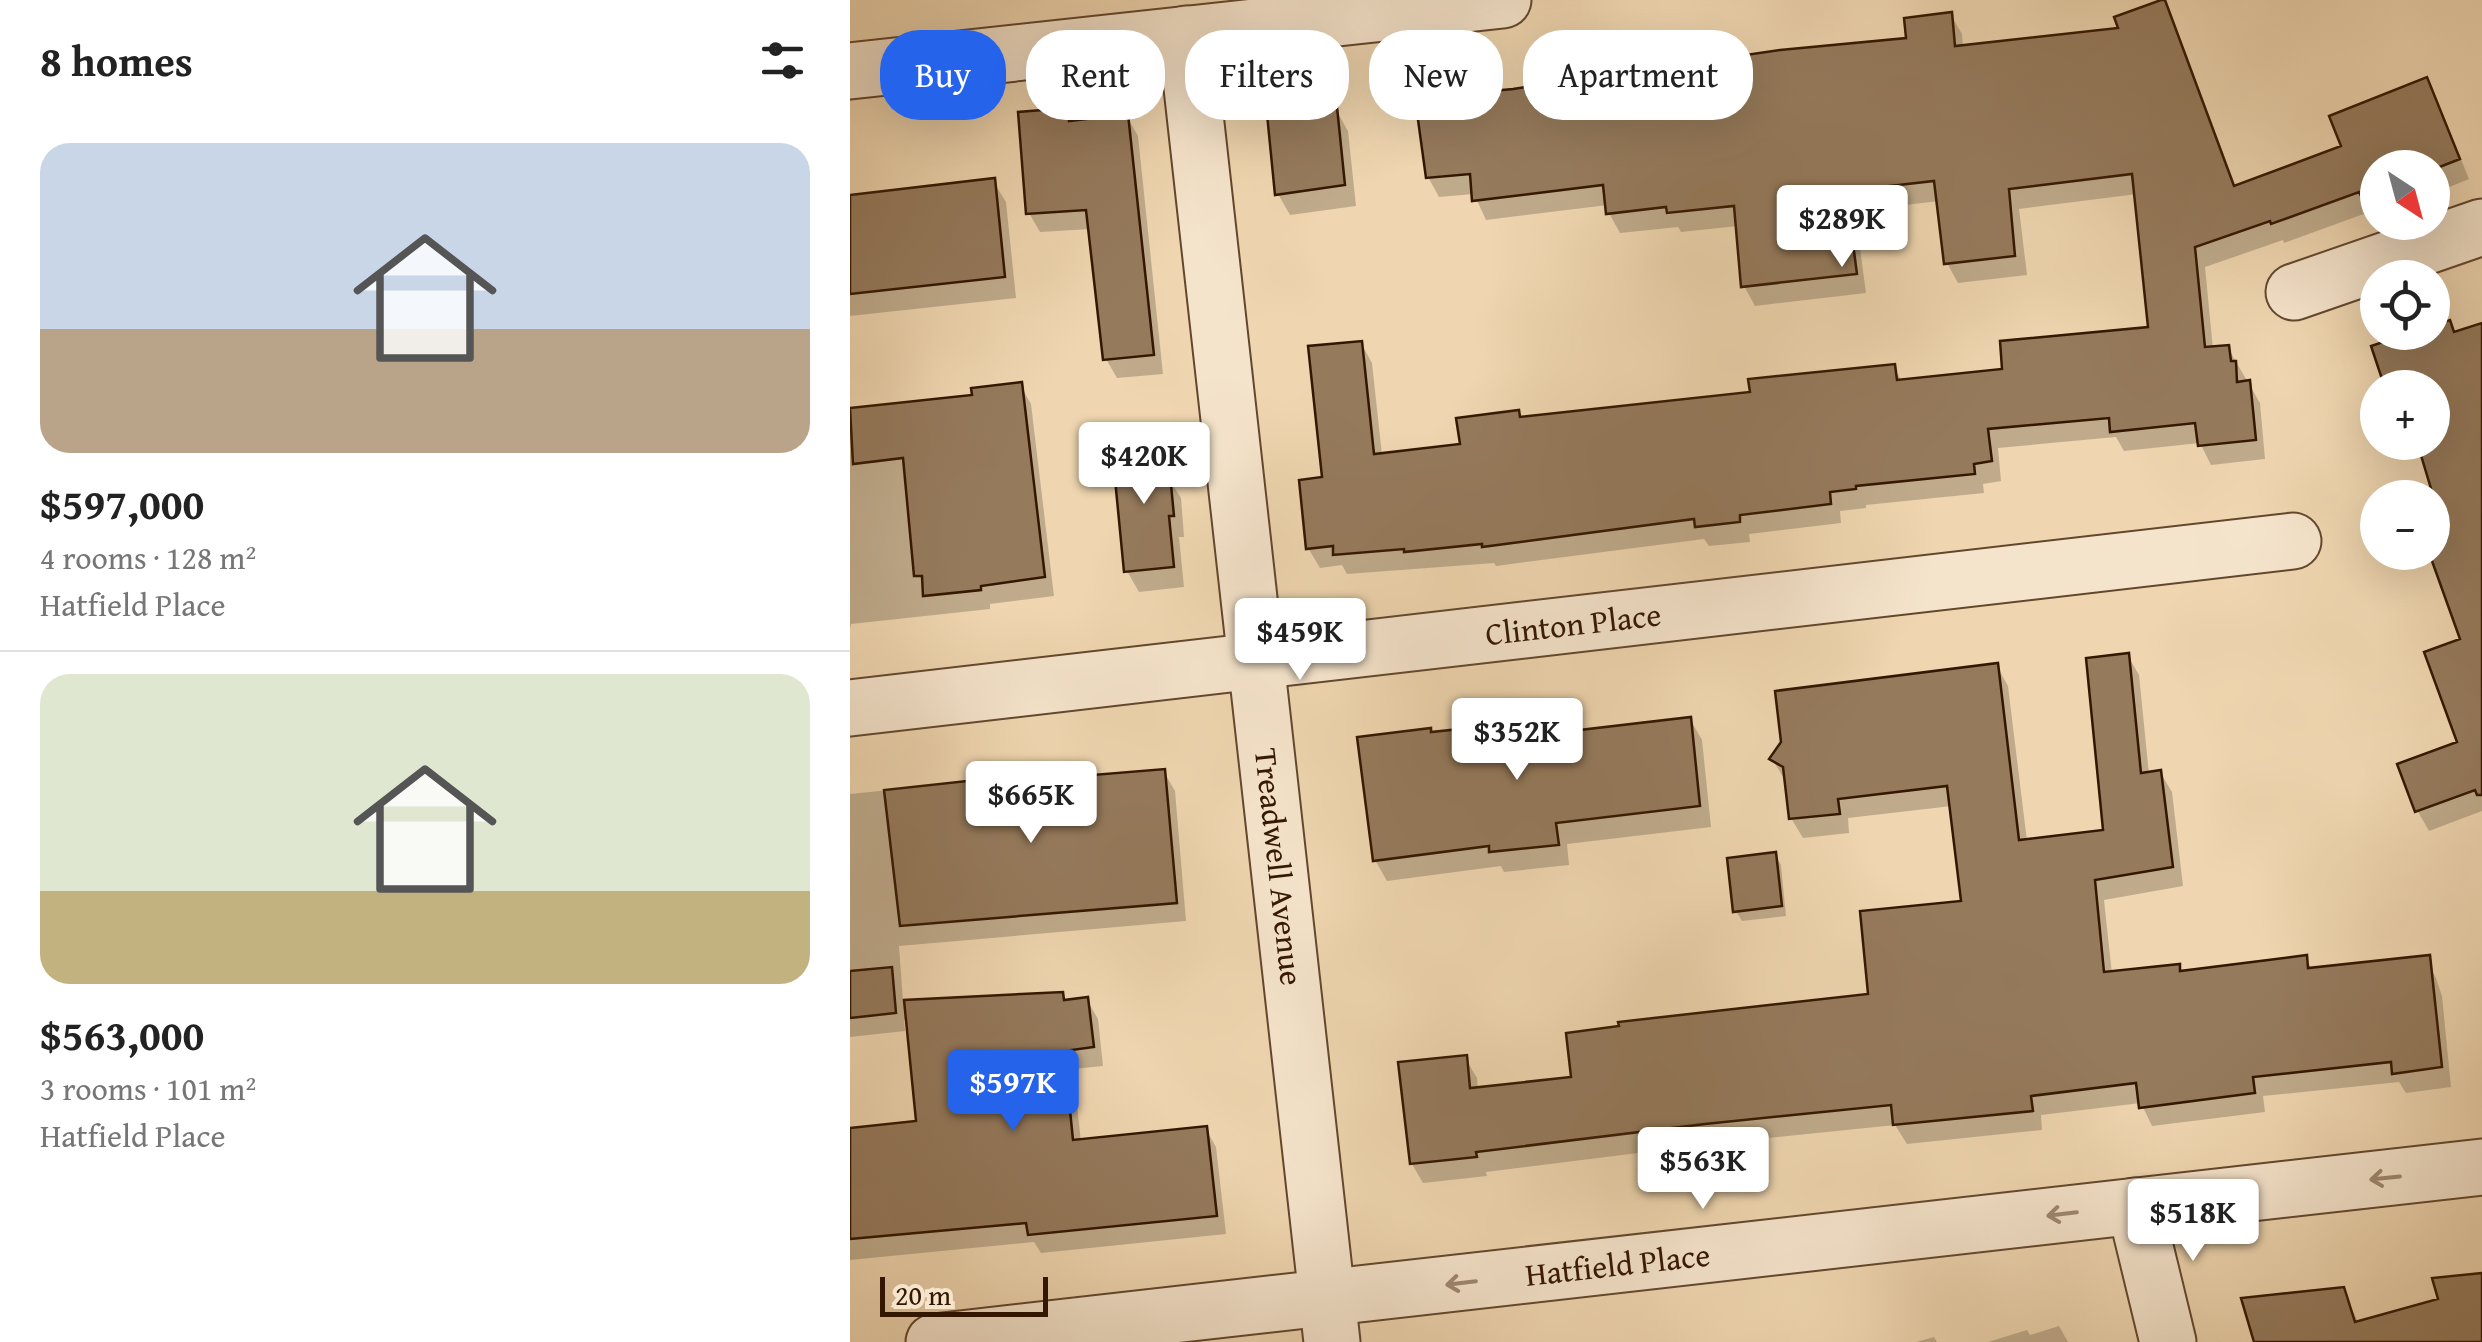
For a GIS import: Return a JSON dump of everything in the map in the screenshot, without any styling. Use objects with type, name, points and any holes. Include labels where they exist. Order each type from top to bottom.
[{"type":"street","points":[[1223,30],[1503,0]]},
{"type":"street","points":[[850,71],[1185,34]]},
{"type":"street","name":"Treadwell Avenue","points":[[1195,120],[1329,1320]]},
{"type":"street","points":[[2294,292],[2482,227]]},
{"type":"street","name":"Clinton Place","points":[[850,708],[2293,541]]},
{"type":"street","name":"Hatfield Place","points":[[934,1342],[1329,1320],[2135,1206],[2482,1168]]},
{"type":"street","points":[[2135,1206],[2168,1342]]},
{"type":"building","points":[[2165,0],[2234,186],[2341,146],[2329,116],[2427,77],[2460,159],[2450,163],[2450,150],[2360,150],[2360,194],[2195,247],[2205,347],[2229,345],[2231,361],[2236,361],[2237,382],[2250,380],[2256,440],[2198,446],[2195,423],[2110,432],[2109,418],[1988,429],[1992,461],[1974,464],[1975,474],[1856,486],[1830,492],[1831,504],[1740,515],[1740,522],[1695,527],[1694,519],[1482,547],[1404,552],[1333,555],[1333,546],[1306,549],[1299,480],[1322,477],[1308,346],[1362,341],[1374,454],[1460,444],[1456,418],[1519,410],[1520,417],[1750,392],[1748,379],[1895,364],[1897,380],[2002,369],[2000,341],[2148,327],[2132,174],[2009,189],[2015,256],[1944,264],[1934,181],[1846,191],[1857,274],[1741,287],[1734,206],[1667,213],[1666,207],[1606,214],[1603,185],[1472,201],[1470,174],[1426,178],[1418,120],[1503,120],[1503,90],[1523,88],[1523,120],[1753,120],[1753,54],[1906,38],[1904,18],[1952,12],[1955,46],[2118,28],[2114,17]]},
{"type":"building","points":[[1026,111],[1026,120],[1129,120],[1154,355],[1103,360],[1086,210],[1026,214],[1018,112]]},
{"type":"building","points":[[1268,120],[1338,120],[1345,185],[1275,195]]},
{"type":"building","points":[[995,178],[1005,277],[850,294],[850,195]]},
{"type":"building","points":[[2450,320],[2454,332],[2482,323],[2482,795],[2475,790],[2415,812],[2397,764],[2457,742],[2424,652],[2460,639],[2435,570],[2450,570],[2450,480],[2428,480],[2422,460],[2450,460],[2450,370],[2379,370],[2372,350],[2450,350]]},
{"type":"building","points":[[1022,382],[1045,577],[923,596],[922,576],[914,576],[903,458],[853,464],[850,408],[972,395],[971,388]]},
{"type":"building","points":[[1162,443],[1165,475],[1170,474],[1174,567],[1124,572],[1112,448]]},
{"type":"building","points":[[2129,653],[2141,773],[2161,770],[2173,867],[2095,880],[2104,972],[2180,964],[2180,971],[2307,955],[2308,968],[2430,955],[2442,1067],[2392,1074],[2391,1062],[2253,1077],[2255,1093],[2139,1108],[2136,1083],[2031,1096],[2033,1111],[1893,1125],[1891,1105],[1476,1152],[1477,1157],[1410,1164],[1398,1062],[1467,1055],[1470,1088],[1571,1077],[1566,1033],[1619,1026],[1618,1022],[1868,994],[1860,911],[1961,901],[1947,786],[1838,799],[1840,814],[1789,819],[1783,767],[1769,759],[1781,742],[1775,691],[1998,663],[2019,840],[2103,830],[2086,658]]},
{"type":"building","points":[[1691,717],[1700,806],[1556,823],[1559,845],[1489,852],[1489,846],[1373,861],[1357,737],[1527,722],[1528,736]]},
{"type":"building","points":[[1165,769],[1177,903],[900,926],[884,790],[1069,770],[1069,777]]},
{"type":"building","points":[[1776,852],[1782,906],[1733,912],[1727,858]]},
{"type":"building","points":[[892,967],[896,1013],[850,1018],[850,971]]},
{"type":"building","points":[[1063,992],[1064,1000],[1088,997],[1094,1047],[1064,1051],[1073,1140],[1207,1126],[1217,1216],[1028,1235],[1026,1223],[850,1239],[850,1128],[916,1121],[904,1000]]},
{"type":"building","points":[[2482,1273],[2482,1342],[2254,1342],[2241,1298],[2344,1287],[2355,1322],[2438,1299],[2432,1278]]}]
